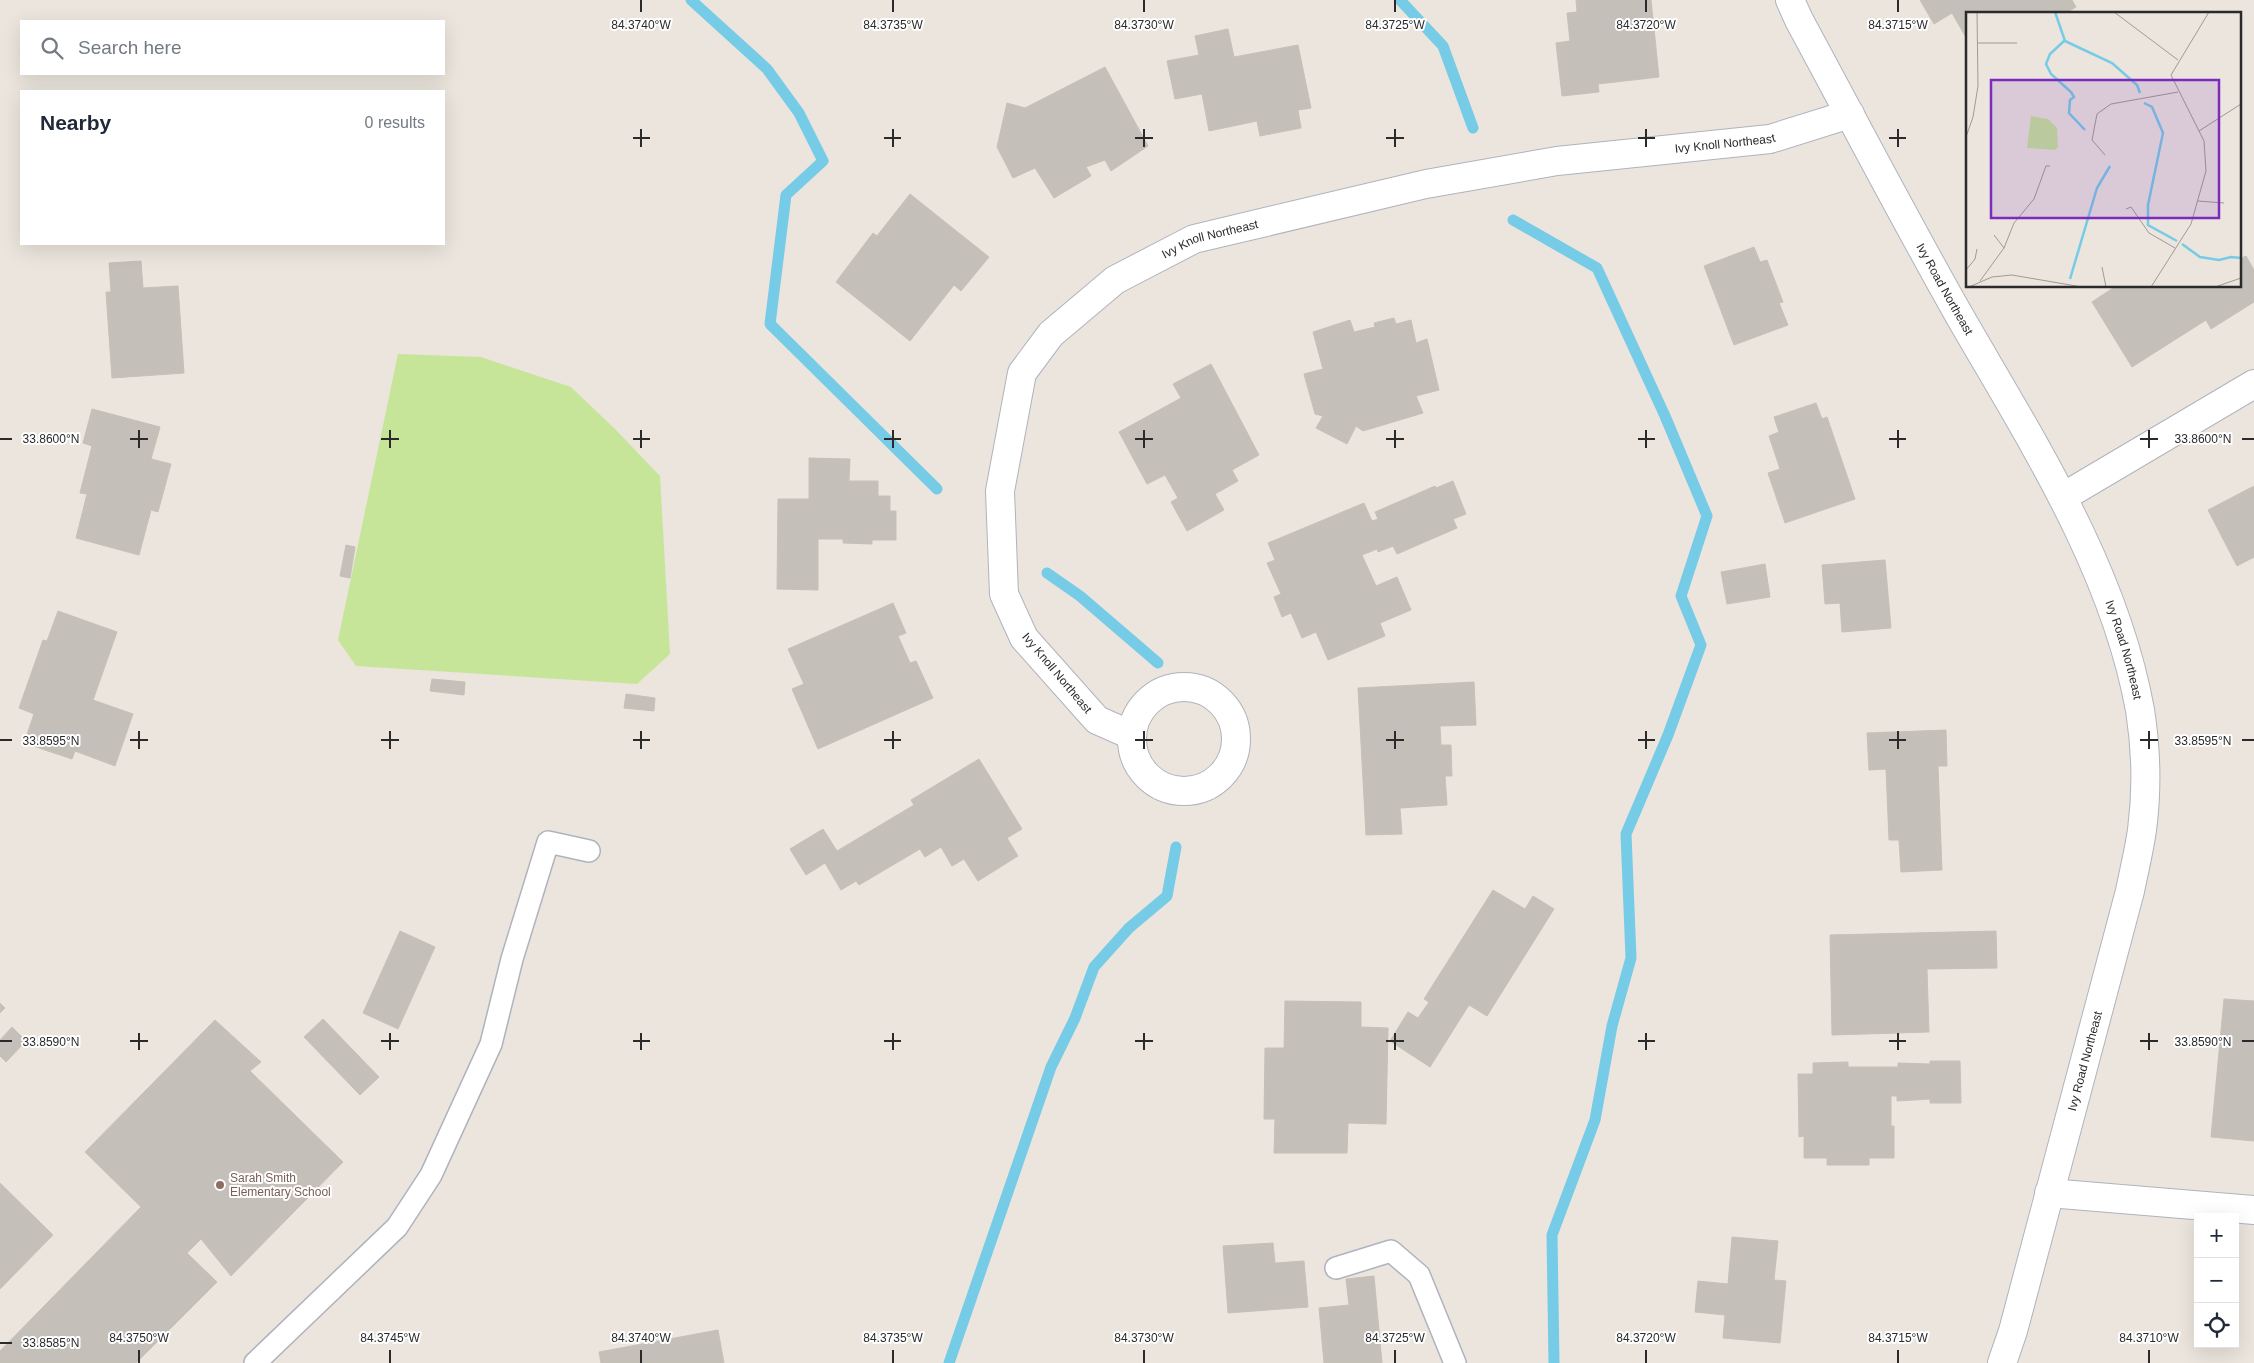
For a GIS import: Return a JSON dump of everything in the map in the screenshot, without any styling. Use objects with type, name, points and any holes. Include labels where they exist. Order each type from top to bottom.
[{"type":"street","name":"Ivy Road Northeast","points":[[1790,0],[1943,286],[2063,497],[2109,600],[2129,660],[2140,713],[2145,775],[2142,830],[2130,891],[2013,1331],[2002,1363]]},
{"type":"street","name":"Ivy Knoll Northeast","points":[[1131,735],[1097,720],[1024,638],[1004,594],[1000,492],[1022,373],[1051,334],[1115,280],[1194,239],[1426,184],[1557,161],[1770,139],[1850,114]]},
{"type":"street","points":[[2063,497],[2254,384]]},
{"type":"street","points":[[2049,1193],[2254,1210]]},
{"type":"lane","points":[[255,1363],[397,1228],[431,1175],[491,1044],[512,960],[548,842],[589,851]]},
{"type":"lane","points":[[1336,1268],[1391,1251],[1419,1275],[1455,1363]]},
{"type":"green space","points":[[398,354],[481,357],[571,387],[660,476],[670,654],[637,684],[356,666],[338,640]]},
{"type":"building","points":[[1576,0],[1651,0],[1659,77],[1598,84],[1599,92],[1562,96],[1556,43],[1570,41],[1567,13],[1577,12]]},
{"type":"building","points":[[1920,0],[2072,0],[2076,7],[2067,12],[1966,12],[1966,38],[1952,13],[1934,24]]},
{"type":"building","points":[[1228,29],[1234,57],[1298,45],[1311,108],[1298,110],[1301,128],[1260,136],[1257,121],[1209,131],[1202,94],[1175,99],[1167,61],[1199,55],[1195,36]]},
{"type":"building","points":[[1105,67],[1148,146],[1111,171],[1105,160],[1086,167],[1091,176],[1054,198],[1035,168],[1013,178],[997,147],[1007,103],[1025,108]]},
{"type":"building","points":[[910,194],[989,257],[961,291],[954,285],[910,341],[836,282],[873,233],[877,236]]},
{"type":"building","points":[[1754,247],[1760,262],[1767,260],[1783,302],[1779,303],[1788,325],[1734,345],[1704,266]]},
{"type":"building","points":[[2246,256],[2254,270],[2254,302],[2211,329],[2206,320],[2132,367],[2092,302],[2113,288],[2242,288],[2242,258]]},
{"type":"building","points":[[141,261],[143,288],[178,286],[184,373],[112,378],[106,292],[111,292],[109,263]]},
{"type":"building","points":[[1394,318],[1396,324],[1411,320],[1416,343],[1427,339],[1439,390],[1416,396],[1423,413],[1363,431],[1356,426],[1347,444],[1316,428],[1323,416],[1315,414],[1304,374],[1323,369],[1313,332],[1350,320],[1354,332],[1375,327],[1374,323]]},
{"type":"building","points":[[1211,364],[1259,455],[1232,470],[1238,481],[1215,494],[1224,510],[1187,531],[1171,502],[1178,498],[1165,475],[1147,484],[1119,432],[1181,398],[1173,384]]},
{"type":"building","points":[[1816,403],[1822,419],[1827,417],[1855,499],[1785,523],[1768,473],[1780,469],[1769,436],[1779,432],[1774,417]]},
{"type":"building","points":[[92,409],[160,427],[151,459],[171,464],[158,512],[151,510],[139,555],[76,538],[87,494],[80,493],[92,446],[83,443]]},
{"type":"building","points":[[809,458],[850,459],[849,481],[878,481],[878,496],[890,496],[890,511],[896,511],[896,540],[872,540],[872,544],[843,543],[843,539],[818,539],[818,590],[777,589],[778,499],[809,499]]},
{"type":"building","points":[[1453,481],[1466,514],[1453,519],[1457,528],[1397,554],[1393,546],[1378,552],[1377,549],[1362,555],[1376,586],[1397,577],[1411,610],[1380,623],[1385,636],[1328,660],[1316,632],[1302,638],[1291,613],[1282,617],[1274,597],[1281,594],[1267,563],[1275,560],[1268,543],[1364,503],[1372,521],[1378,519],[1375,512],[1435,486],[1436,488]]},
{"type":"building","points":[[2254,486],[2254,557],[2237,566],[2208,510]]},
{"type":"building","points":[[346,545],[355,547],[350,578],[340,576]]},
{"type":"building","points":[[1885,560],[1891,628],[1842,632],[1840,603],[1825,604],[1822,565]]},
{"type":"building","points":[[1765,564],[1770,597],[1727,604],[1721,572]]},
{"type":"building","points":[[893,603],[906,633],[898,636],[910,663],[916,661],[933,698],[818,749],[792,689],[804,684],[788,649]]},
{"type":"building","points":[[58,611],[117,632],[93,700],[133,714],[115,766],[75,751],[72,759],[24,743],[34,714],[19,708],[43,640],[47,641]]},
{"type":"building","points":[[432,679],[465,682],[464,695],[430,691]]},
{"type":"building","points":[[1474,682],[1476,725],[1440,726],[1441,745],[1451,745],[1452,776],[1445,776],[1447,805],[1400,808],[1402,834],[1366,835],[1358,688]]},
{"type":"building","points":[[626,694],[655,698],[654,711],[624,708]]},
{"type":"building","points":[[1946,730],[1947,766],[1938,766],[1942,870],[1901,872],[1899,840],[1889,840],[1886,769],[1869,770],[1867,733]]},
{"type":"building","points":[[979,759],[1022,829],[1007,838],[1018,856],[978,881],[964,859],[952,866],[941,847],[925,857],[920,849],[859,885],[856,881],[841,890],[825,863],[806,875],[790,849],[823,829],[837,851],[914,805],[911,800]]},
{"type":"building","points":[[1493,890],[1525,909],[1533,896],[1554,909],[1487,1016],[1469,1005],[1430,1067],[1390,1041],[1408,1012],[1418,1018],[1429,1002],[1424,999]]},
{"type":"building","points":[[400,931],[435,947],[398,1029],[363,1013]]},
{"type":"building","points":[[1996,931],[1997,968],[1927,969],[1929,1032],[1832,1035],[1830,935]]},
{"type":"building","points":[[2224,999],[2254,1001],[2254,1141],[2211,1137]]},
{"type":"building","points":[[1285,1001],[1361,1002],[1361,1027],[1388,1028],[1386,1124],[1348,1123],[1347,1153],[1274,1153],[1275,1119],[1264,1119],[1265,1048],[1284,1048]]},
{"type":"building","points":[[0,1003],[5,1008],[0,1013]]},
{"type":"building","points":[[323,1019],[379,1077],[360,1095],[304,1037]]},
{"type":"building","name":"Sarah Smith Elementary School","points":[[215,1020],[261,1062],[250,1071],[343,1162],[231,1276],[201,1239],[187,1253],[217,1282],[136,1363],[0,1363],[0,1351],[141,1207],[85,1152]]},
{"type":"building","points":[[12,1027],[26,1041],[6,1062],[0,1056],[0,1040]]},
{"type":"building","points":[[1930,1061],[1960,1061],[1961,1103],[1930,1103],[1930,1099],[1897,1101],[1897,1096],[1891,1096],[1891,1126],[1894,1126],[1894,1158],[1869,1158],[1869,1165],[1827,1165],[1827,1158],[1804,1158],[1804,1136],[1799,1137],[1798,1074],[1813,1074],[1813,1063],[1848,1062],[1848,1067],[1898,1067],[1898,1063],[1930,1064]]},
{"type":"building","points":[[0,1183],[53,1235],[0,1289]]},
{"type":"building","points":[[1732,1237],[1778,1241],[1774,1280],[1786,1281],[1780,1343],[1723,1338],[1725,1315],[1695,1312],[1698,1281],[1728,1284]]},
{"type":"building","points":[[1273,1243],[1275,1263],[1304,1261],[1308,1307],[1228,1313],[1223,1246]]},
{"type":"building","points":[[1374,1276],[1382,1363],[1324,1363],[1319,1308],[1349,1305],[1346,1279]]},
{"type":"building","points":[[718,1330],[724,1363],[601,1363],[599,1352]]},
{"type":"waterway","points":[[691,0],[767,69],[799,113],[823,161],[786,195],[770,324],[937,489]]},
{"type":"waterway","points":[[1400,0],[1443,46],[1473,128]]},
{"type":"waterway","points":[[1513,220],[1597,268],[1665,416],[1707,516],[1681,596],[1701,645],[1668,735],[1626,834],[1631,958],[1612,1026],[1595,1120],[1552,1235],[1554,1363]]},
{"type":"waterway","points":[[1047,573],[1080,596],[1158,663]]},
{"type":"waterway","points":[[949,1363],[1051,1067],[1075,1018],[1094,967],[1129,928],[1167,896],[1176,847]]},
{"type":"place","name":"Sarah Smith Elementary School","points":[[220,1185]]}]
